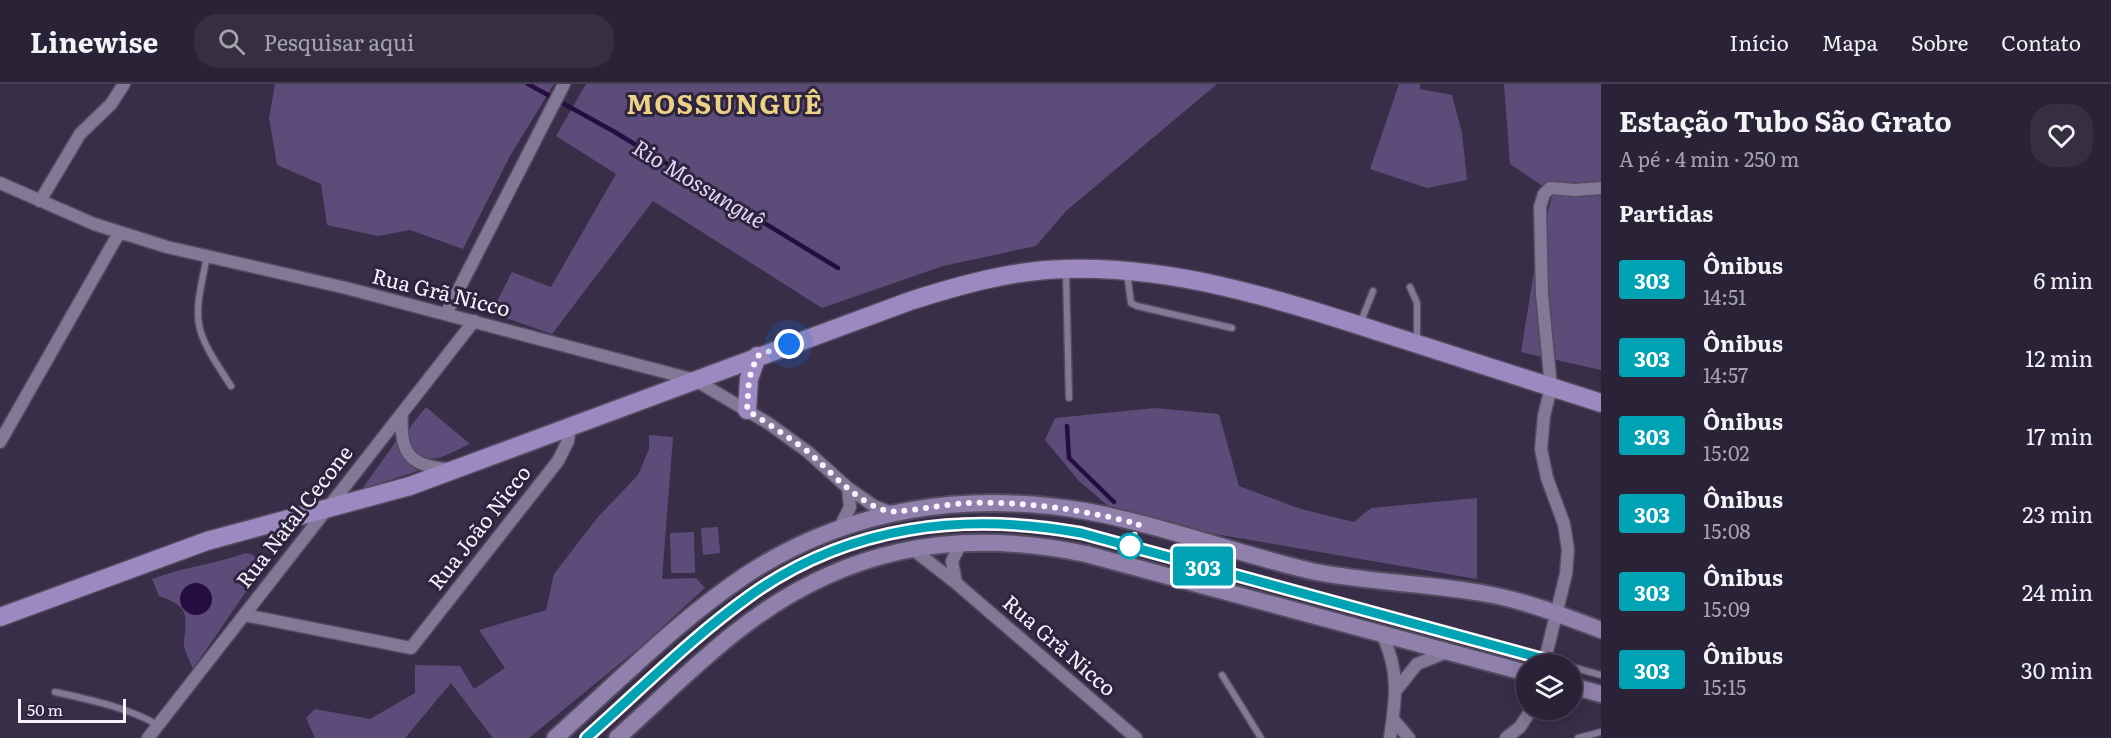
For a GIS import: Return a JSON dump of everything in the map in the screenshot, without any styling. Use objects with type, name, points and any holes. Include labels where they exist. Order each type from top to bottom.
[{"type":"main road","points":[[0,617],[185,549],[325,511],[457,470],[757,356],[937,292],[990,279],[1066,269],[1127,270],[1218,284],[1418,344],[1601,403]]},
{"type":"main road","points":[[747,410],[749,379],[757,356]]},
{"type":"street","points":[[40,201],[80,134],[111,104],[124,84]]},
{"type":"street","points":[[446,314],[563,88]]},
{"type":"street","name":"Rua Grã Nicco","points":[[0,183],[119,233],[207,257],[474,321],[695,380],[789,438],[848,488],[874,506],[890,512]]},
{"type":"street","points":[[1546,654],[1557,614],[1569,550],[1564,524],[1547,478],[1541,449],[1544,416],[1551,387],[1542,294],[1541,201],[1550,188],[1575,190],[1601,188]]},
{"type":"street","points":[[0,442],[119,233]]},
{"type":"street","name":"Rua Natal Cecone","points":[[148,738],[474,321]]},
{"type":"street","points":[[402,413],[402,440],[410,457],[428,466],[457,470]]},
{"type":"street","name":"Rua João Nicco","points":[[244,615],[411,648],[558,461],[568,441],[570,427]]},
{"type":"street","points":[[840,527],[850,507],[848,488]]},
{"type":"street","points":[[555,738],[720,593],[776,557],[840,527],[890,512],[968,503],[1033,505],[1086,512],[1312,571],[1486,594],[1557,614],[1601,630]]},
{"type":"street","points":[[956,583],[952,561],[962,542]]},
{"type":"street","points":[[617,738],[731,636],[779,601],[838,569],[911,548],[962,542],[1019,543],[1086,554],[1516,671]]},
{"type":"street","name":"Rua Grã Nicco","points":[[911,548],[956,583],[1136,738]]},
{"type":"street","points":[[1382,634],[1394,663],[1397,689],[1390,738]]},
{"type":"street","points":[[1397,689],[1417,664],[1447,651]]},
{"type":"street","points":[[1582,689],[1601,694]]},
{"type":"street","points":[[1393,719],[1409,738]]},
{"type":"street","points":[[1513,737],[1525,720]]},
{"type":"lane","points":[[207,257],[196,309],[198,328],[206,348],[231,386]]},
{"type":"lane","points":[[1066,269],[1070,398]]},
{"type":"lane","points":[[1127,270],[1131,303],[1232,328]]},
{"type":"lane","points":[[1410,287],[1417,303],[1418,344]]},
{"type":"lane","points":[[1359,326],[1373,291]]},
{"type":"lane","points":[[586,738],[720,619],[770,583],[832,550],[891,532],[929,525],[1013,524],[1081,533],[1525,654]]},
{"type":"lane","points":[[1582,670],[1601,675]]},
{"type":"lane","points":[[1222,675],[1261,738]]},
{"type":"lane","points":[[55,692],[105,703],[139,714],[158,725]]},
{"type":"lane","points":[[1578,738],[1601,732]]},
{"type":"shaded area","points":[[275,84],[554,84],[510,156],[463,249],[410,230],[378,236],[327,225],[321,184],[277,165],[269,118]]},
{"type":"shaded area","points":[[586,84],[1217,84],[1066,211],[1036,246],[943,266],[822,308],[653,201],[552,334],[491,313],[512,272],[551,287],[616,174],[556,136]]},
{"type":"shaded area","points":[[1399,84],[1420,84],[1420,89],[1452,95],[1462,133],[1467,180],[1427,188],[1370,169]]},
{"type":"shaded area","points":[[1504,84],[1601,84],[1601,370],[1521,352],[1538,247],[1553,193],[1510,164]]},
{"type":"shaded area","points":[[426,407],[470,444],[431,459],[414,450],[408,439],[409,433],[411,426]]},
{"type":"shaded area","points":[[1155,408],[1219,414],[1239,486],[1301,509],[1354,522],[1371,508],[1477,498],[1477,579],[1122,518],[1079,481],[1045,440],[1055,418]]},
{"type":"shaded area","points":[[649,435],[673,437],[662,579],[696,578],[705,588],[640,647],[529,738],[493,738],[451,683],[405,738],[315,738],[306,718],[315,709],[370,719],[415,693],[415,665],[460,666],[474,689],[505,668],[479,630],[546,610],[554,574],[598,517],[638,475],[649,449]]},
{"type":"shaded area","points":[[397,440],[406,460],[418,471],[362,489]]},
{"type":"shaded area","points":[[718,527],[720,553],[703,555],[701,528]]},
{"type":"shaded area","points":[[694,532],[695,573],[671,573],[670,533]]},
{"type":"shaded area","points":[[246,553],[253,555],[259,561],[258,574],[193,669],[184,645],[186,624],[184,612],[176,604],[159,596],[152,579]]},
{"type":"shaded area","points":[[196,583],[207,588],[212,599],[207,610],[196,615],[185,610],[180,599],[185,588]]},
{"type":"waterway","name":"Rio Mossunguê","points":[[528,84],[613,131],[838,268]]},
{"type":"waterway","name":"Rio Mossunguê","points":[[1067,426],[1069,458],[1114,502]]},
{"type":"bus line","name":"303","points":[[586,738],[720,619],[770,583],[832,550],[891,532],[929,525],[976,522],[1013,524],[1081,533],[1525,654]]},
{"type":"district","name":"MOSSUNGUÊ","points":[[725,105]]},
{"type":"route","points":[[789,344],[757,356],[749,379],[747,410],[789,438],[848,488],[874,506],[890,512],[937,505],[1003,503],[1086,512],[1139,524],[1130,546]]}]
